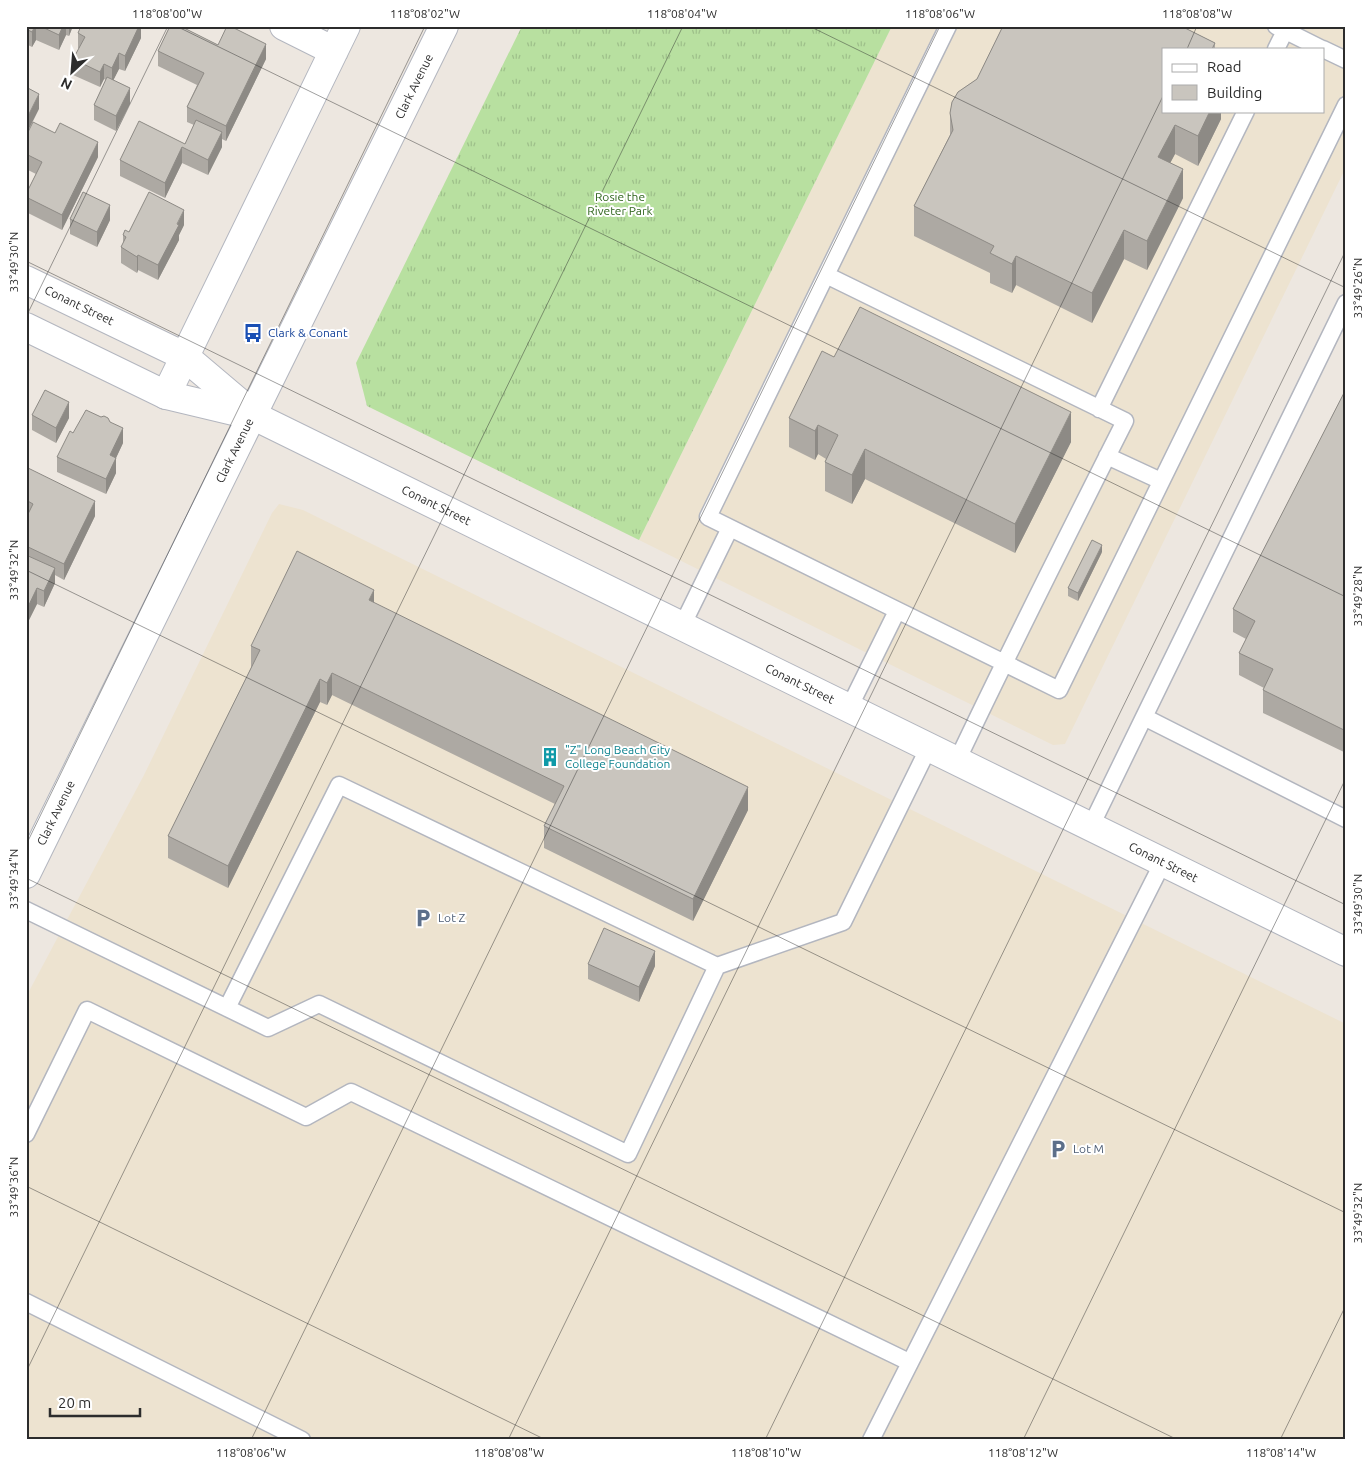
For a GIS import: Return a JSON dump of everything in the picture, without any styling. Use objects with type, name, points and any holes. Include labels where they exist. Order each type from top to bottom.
[{"type":"street","points":[[284,26],[334,51]]},
{"type":"street","points":[[166,395],[346,26]]},
{"type":"street","name":"Clark Avenue","points":[[26,874],[103,714],[254,416],[444,26]]},
{"type":"street","name":"Conant Street","points":[[26,280],[184,356],[254,416]]},
{"type":"street","name":"Conant Street","points":[[26,327],[166,395],[254,416],[1346,952]]},
{"type":"lane","points":[[948,26],[708,517],[1059,690],[1346,105]]},
{"type":"lane","points":[[1276,48],[1281,28],[1321,48]]},
{"type":"lane","points":[[1324,49],[1346,60]]},
{"type":"lane","points":[[1099,409],[1246,112]]},
{"type":"lane","points":[[826,276],[1124,421],[957,761]]},
{"type":"lane","points":[[1090,828],[1346,303]]},
{"type":"lane","points":[[1107,456],[1161,482]]},
{"type":"lane","points":[[682,626],[730,528]]},
{"type":"lane","points":[[849,708],[897,610]]},
{"type":"lane","points":[[1144,717],[1346,819]]},
{"type":"lane","points":[[227,1008],[339,785],[717,966],[843,922],[929,747]]},
{"type":"lane","points":[[871,1440],[1163,862]]},
{"type":"lane","points":[[26,910],[268,1028],[320,1004],[628,1154],[717,966]]},
{"type":"lane","points":[[26,1134],[87,1010],[306,1117],[352,1092],[909,1362]]},
{"type":"lane","points":[[26,1302],[302,1440]]},
{"type":"shaded area","points":[[892,26],[1346,26],[1346,167],[1065,744],[1053,745],[639,540]]},
{"type":"shaded area","points":[[279,504],[303,510],[1346,1024],[1346,1440],[26,1440],[26,997],[144,775],[272,513]]},
{"type":"green space","name":"Rosie the Riveter Park","points":[[522,26],[892,26],[639,540],[367,406],[356,363]]},
{"type":"building","points":[[26,26],[35,26],[32,32],[26,29]]},
{"type":"building","points":[[40,26],[63,26],[59,35]]},
{"type":"building","points":[[81,26],[139,26],[125,56],[119,53],[112,68],[104,64],[100,72],[73,59],[85,37],[78,33]]},
{"type":"building","points":[[170,26],[180,26],[218,45],[227,26],[230,26],[266,44],[226,126],[187,107],[204,73],[158,51]]},
{"type":"building","points":[[1003,26],[1181,26],[1215,43],[1212,48],[1162,48],[1162,112],[1210,112],[1198,136],[1175,125],[1158,157],[1183,169],[1147,241],[1124,230],[1092,293],[1016,256],[1012,264],[990,253],[994,246],[914,206],[953,130],[950,113],[952,102],[958,92],[977,79]]},
{"type":"building","points":[[107,77],[130,88],[116,116],[94,105]]},
{"type":"building","points":[[26,87],[39,94],[26,120]]},
{"type":"building","points":[[196,120],[222,132],[208,160],[182,147],[165,183],[120,160],[139,121],[185,144]]},
{"type":"building","points":[[33,122],[55,133],[60,123],[98,142],[62,215],[26,197],[42,162],[26,154],[26,136]]},
{"type":"building","points":[[83,192],[110,205],[97,232],[70,219]]},
{"type":"building","points":[[149,192],[184,210],[177,224],[179,225],[158,265],[138,255],[137,257],[121,247],[126,237],[123,235],[125,230],[129,232]]},
{"type":"building","points":[[860,307],[1071,412],[1015,524],[865,449],[852,475],[825,462],[838,435],[818,425],[815,431],[789,418],[822,351],[834,357]]},
{"type":"building","points":[[1346,389],[1346,731],[1263,690],[1273,669],[1239,653],[1255,621],[1233,609]]},
{"type":"building","points":[[45,390],[69,402],[56,428],[32,415]]},
{"type":"building","points":[[86,410],[101,417],[104,416],[110,422],[123,428],[110,455],[116,458],[106,479],[57,457],[70,431],[73,433]]},
{"type":"building","points":[[26,467],[95,501],[64,564],[26,546],[26,518],[33,504],[26,500]]},
{"type":"building","points":[[1092,540],[1102,545],[1078,593],[1068,588]]},
{"type":"building","name":"\"Z\" Long Beach City College Foundation","points":[[297,551],[374,590],[369,600],[748,787],[693,899],[544,826],[564,786],[332,673],[327,683],[320,679],[228,866],[168,836],[260,650],[251,646]]},
{"type":"building","points":[[26,555],[55,568],[44,591],[37,588],[26,611]]},
{"type":"building","points":[[604,928],[655,951],[639,987],[588,964]]},
{"type":"place","name":"Clark & Conant","points":[[253,333]]},
{"type":"place","name":"\"Z\" Long Beach City College Foundation","points":[[550,757]]},
{"type":"place","name":"Lot Z","points":[[423,918]]},
{"type":"place","name":"Lot M","points":[[1058,1149]]}]
